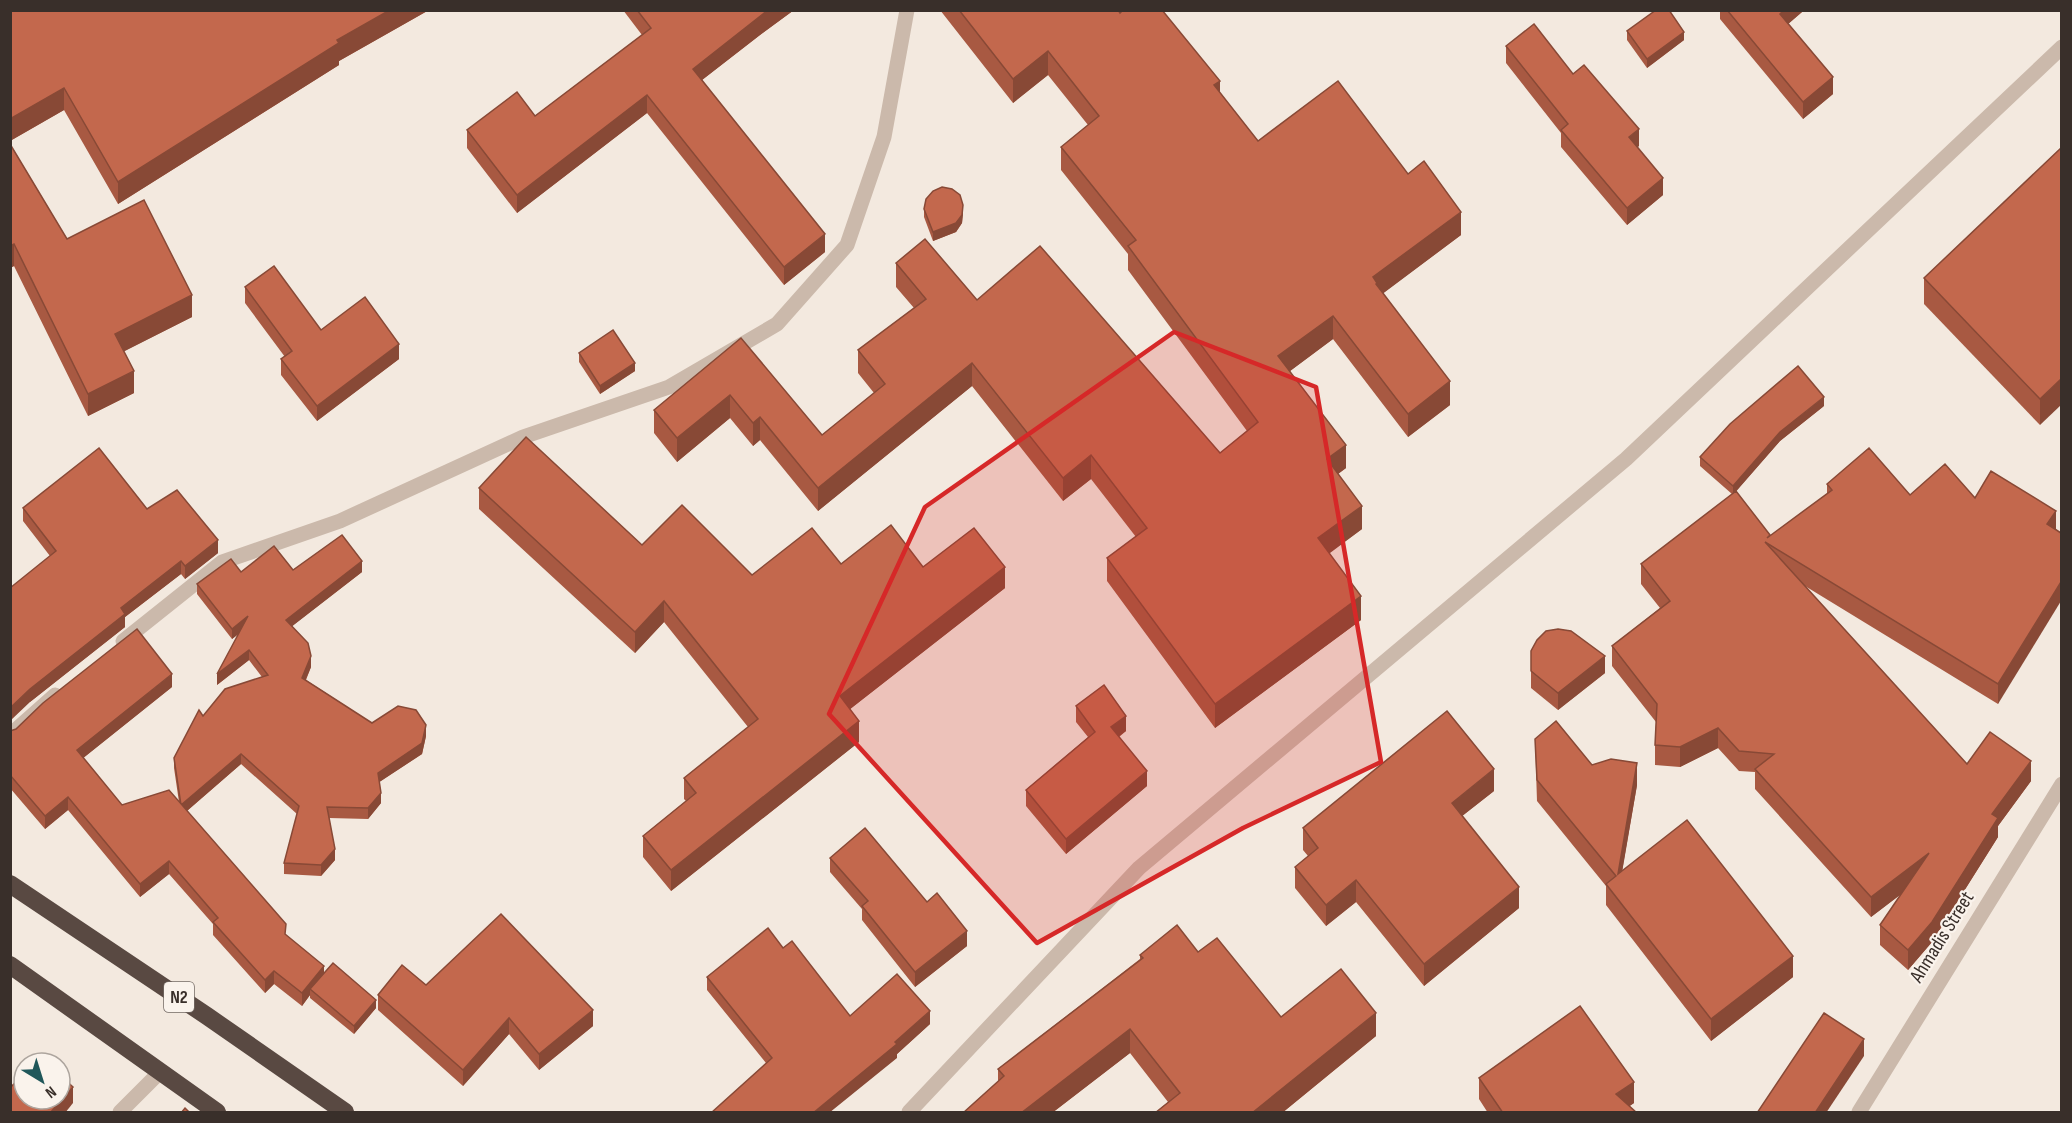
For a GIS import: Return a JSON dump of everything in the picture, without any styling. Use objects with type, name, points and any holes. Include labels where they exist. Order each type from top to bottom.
[{"type":"highway","name":"N2","points":[[10,884],[207,1016],[345,1113]]},
{"type":"highway","points":[[10,965],[217,1113]]},
{"type":"street","points":[[111,650],[222,562],[340,520],[523,437],[669,387],[777,324],[847,245],[884,137],[907,10]]},
{"type":"street","points":[[909,1113],[1139,868],[1626,459],[2061,47]]},
{"type":"street","points":[[10,735],[37,709],[65,687]]},
{"type":"street","name":"Ahmadis Street","points":[[1859,1113],[2061,784]]},
{"type":"street","points":[[120,1113],[160,1072]]},
{"type":"highlighted area","points":[[1174,332],[1316,387],[1381,762],[1243,828],[1037,943],[829,714],[925,507]]},
{"type":"building","points":[[10,10],[390,10],[337,40],[339,43],[118,182],[64,88],[10,119]]},
{"type":"building","points":[[637,10],[768,10],[693,69],[825,234],[784,267],[647,95],[517,195],[467,130],[517,92],[535,116],[651,28]]},
{"type":"building","points":[[959,10],[1118,10],[1120,13],[1123,10],[1162,10],[1220,81],[1214,85],[1258,141],[1338,81],[1408,174],[1424,161],[1461,212],[1373,277],[1450,381],[1408,414],[1333,316],[1278,356],[1346,445],[1327,459],[1362,506],[1318,538],[1361,596],[1215,704],[1107,558],[1147,528],[1091,455],[1063,478],[972,363],[818,488],[760,417],[753,423],[730,395],[677,438],[654,410],[741,338],[822,435],[885,384],[858,350],[926,299],[896,263],[925,239],[977,300],[1040,246],[1220,453],[1258,422],[1128,246],[1136,240],[1061,147],[1099,116],[1048,51],[1013,79]]},
{"type":"building","points":[[1656,10],[1669,10],[1684,32],[1647,59],[1627,31]]},
{"type":"building","points":[[1727,10],[1784,10],[1780,14],[1833,77],[1803,102]]},
{"type":"building","points":[[1534,24],[1573,74],[1584,65],[1639,129],[1629,137],[1663,178],[1627,208],[1561,130],[1568,124],[1506,46]]},
{"type":"building","points":[[10,144],[67,239],[144,200],[192,295],[115,334],[134,371],[88,394],[14,244],[10,246]]},
{"type":"building","points":[[2061,148],[2061,379],[2040,399],[1924,278]]},
{"type":"building","points":[[942,187],[952,189],[960,195],[963,205],[962,215],[956,223],[933,232],[924,209],[926,199],[933,191]]},
{"type":"building","points":[[274,266],[321,330],[365,297],[399,344],[317,406],[281,359],[292,351],[245,287]]},
{"type":"building","points":[[613,330],[635,363],[600,386],[579,353]]},
{"type":"building","points":[[1798,366],[1824,397],[1780,432],[1733,486],[1700,457],[1730,424]]},
{"type":"building","points":[[526,437],[642,545],[682,505],[752,575],[812,528],[841,564],[891,525],[923,567],[974,528],[1005,567],[840,696],[859,721],[671,870],[643,836],[696,793],[684,778],[758,719],[664,601],[635,632],[479,488]]},
{"type":"building","points":[[99,448],[147,509],[177,490],[218,540],[185,566],[181,561],[121,608],[125,614],[30,689],[10,708],[10,588],[56,551],[23,508]]},
{"type":"building","points":[[1869,448],[1910,495],[1945,464],[1975,498],[1991,471],[2056,511],[2047,524],[2061,533],[2061,582],[1998,684],[1765,542],[1967,764],[1990,732],[2031,761],[1992,814],[1998,818],[1932,922],[1908,950],[1880,925],[1929,853],[1871,897],[1755,769],[1774,754],[1739,751],[1718,728],[1680,747],[1655,745],[1657,704],[1612,646],[1670,601],[1641,564],[1736,491],[1770,535],[1767,538],[1832,490],[1827,484]]},
{"type":"building","points":[[342,535],[362,561],[286,620],[308,643],[311,656],[302,678],[372,723],[398,706],[416,710],[426,725],[422,743],[378,773],[381,793],[368,808],[327,807],[335,849],[321,865],[284,863],[299,806],[241,754],[181,805],[174,758],[199,710],[203,716],[225,689],[268,675],[249,650],[217,674],[248,616],[232,629],[197,584],[231,559],[241,572],[274,546],[293,570]]},
{"type":"building","points":[[137,629],[172,674],[77,750],[122,805],[169,790],[286,924],[285,934],[324,966],[302,993],[274,971],[265,980],[213,922],[218,918],[169,861],[140,884],[68,797],[45,816],[10,775],[10,731],[16,729],[43,703]]},
{"type":"building","points":[[1558,629],[1571,631],[1605,656],[1558,693],[1531,671],[1531,651],[1546,631]]},
{"type":"building","points":[[1104,685],[1126,716],[1111,727],[1147,771],[1066,839],[1026,790],[1095,732],[1076,706]]},
{"type":"building","points":[[1447,711],[1494,769],[1452,803],[1519,887],[1424,964],[1356,880],[1326,905],[1295,867],[1318,848],[1303,828]]},
{"type":"building","points":[[1556,721],[1592,765],[1611,759],[1637,763],[1618,874],[1687,820],[1793,956],[1711,1019],[1606,884],[1616,876],[1537,780],[1535,739]]},
{"type":"building","points":[[865,828],[927,902],[937,893],[967,931],[915,972],[862,906],[868,901],[830,858]]},
{"type":"building","points":[[501,914],[593,1010],[539,1054],[509,1018],[463,1070],[378,995],[402,965],[426,985]]},
{"type":"building","points":[[1177,925],[1198,952],[1217,938],[1281,1017],[1341,969],[1376,1013],[1252,1113],[1155,1113],[1180,1093],[1130,1029],[1021,1113],[963,1113],[1004,1076],[998,1069],[1143,958],[1140,955]]},
{"type":"building","points":[[768,928],[783,948],[792,941],[850,1016],[897,974],[930,1011],[895,1042],[897,1044],[813,1113],[711,1113],[772,1058],[707,977]]},
{"type":"building","points":[[333,963],[376,1000],[354,1026],[310,989]]},
{"type":"building","points":[[1580,1006],[1634,1082],[1616,1094],[1637,1113],[1503,1113],[1479,1078]]},
{"type":"building","points":[[1824,1013],[1864,1039],[1815,1113],[1757,1113]]},
{"type":"building","points":[[12,1086],[12,1111],[52,1111],[50,1113],[10,1113],[10,1088]]}]
